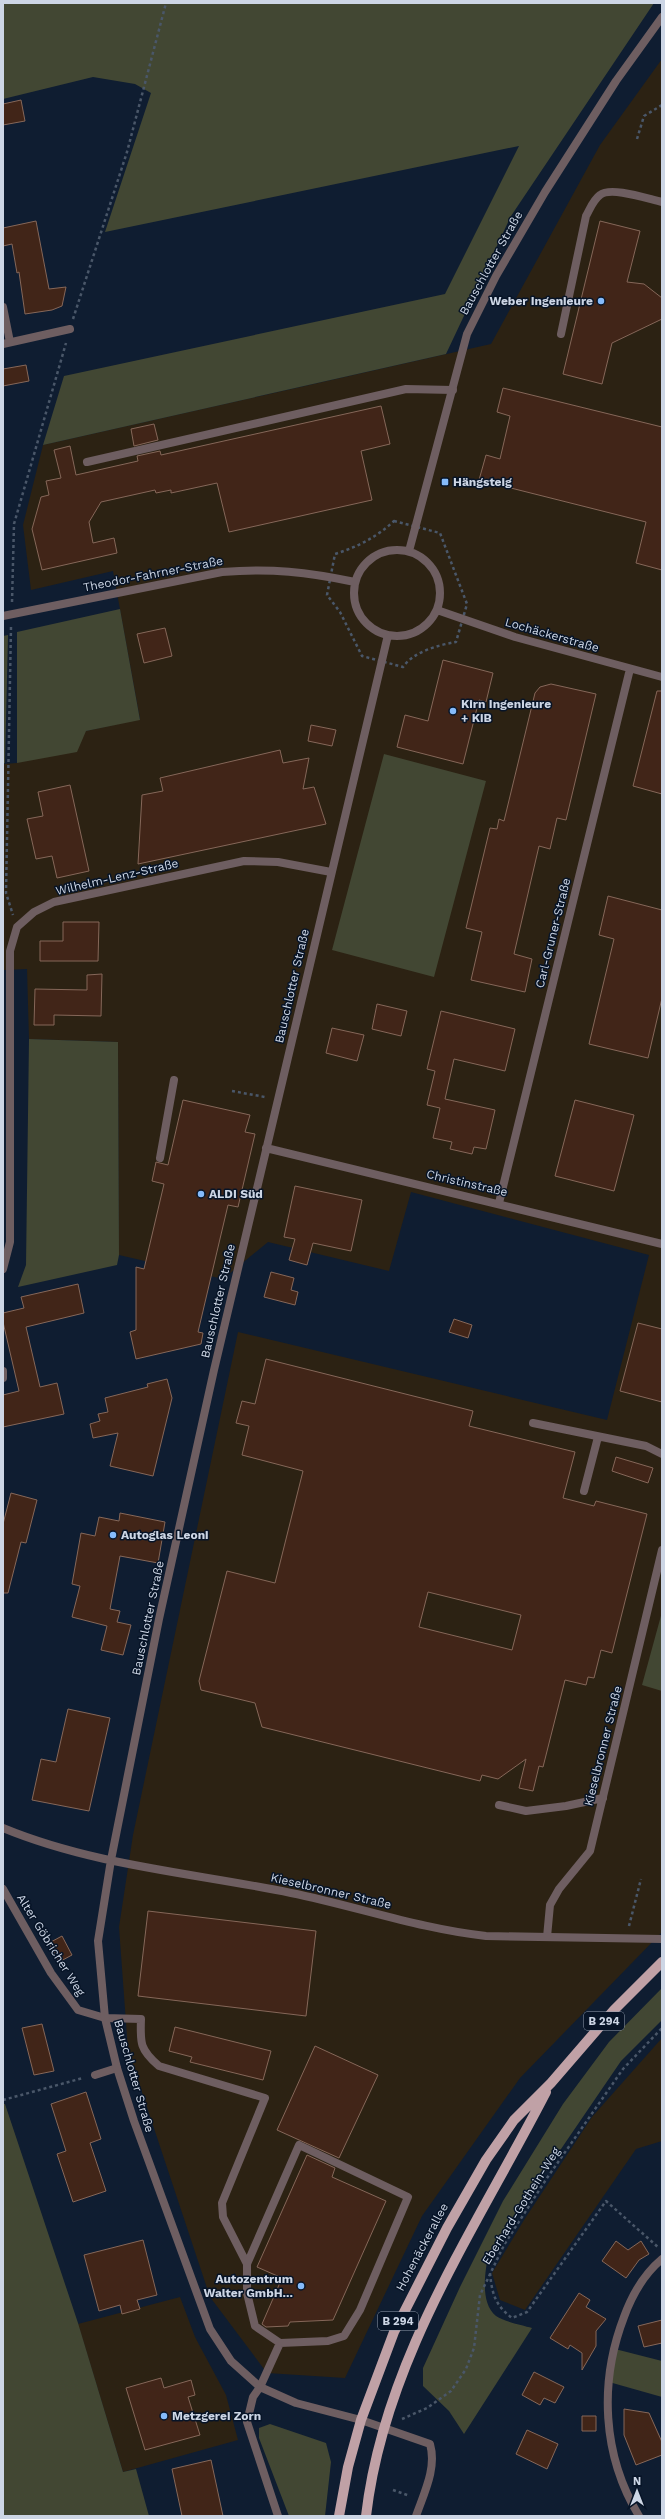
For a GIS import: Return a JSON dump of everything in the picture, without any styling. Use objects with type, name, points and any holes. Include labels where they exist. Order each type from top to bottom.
[{"type":"main road","name":"Hohenäckerallee","points":[[339,2516],[348,2467],[361,2420],[394,2332],[446,2228],[486,2160],[514,2120],[551,2083],[614,2010],[662,1962]]},
{"type":"main road","name":"Hohenäckerallee","points":[[366,2516],[372,2470],[385,2427],[416,2341],[452,2266],[551,2083]]},
{"type":"street","name":"Bauschlotter Straße","points":[[408,551],[467,334],[496,276],[549,185],[616,81],[662,17]]},
{"type":"street","points":[[561,334],[586,216],[593,203],[600,194],[611,190],[662,202]]},
{"type":"street","points":[[3,307],[6,343],[70,329]]},
{"type":"street","points":[[87,462],[406,389],[453,390]]},
{"type":"street","points":[[391,550],[408,551],[425,560],[435,574],[440,590],[437,610],[426,624],[415,632],[402,635],[388,635],[376,630],[361,616],[355,603],[355,582],[360,571],[373,557],[391,550]]},
{"type":"street","name":"Theodor-Fahrner-Straße","points":[[3,616],[222,572],[256,569],[292,570],[355,582]]},
{"type":"street","name":"Lochäckerstraße","points":[[437,610],[462,620],[515,637],[662,677]]},
{"type":"street","name":"Bauschlotter Straße","points":[[388,635],[383,662],[331,872],[266,1148],[160,1619],[111,1860],[98,1941],[105,2018],[117,2068],[134,2121],[210,2329],[231,2361],[260,2387],[296,2403],[385,2427],[430,2444],[433,2454],[430,2476],[416,2516]]},
{"type":"street","name":"Carl-Gruner-Straße","points":[[499,1203],[630,669]]},
{"type":"street","name":"Wilhelm-Lenz-Straße","points":[[3,1269],[10,1242],[10,951],[17,927],[34,912],[54,902],[244,861],[278,862],[331,872]]},
{"type":"street","points":[[160,1158],[174,1080]]},
{"type":"street","name":"Christinstraße","points":[[266,1148],[499,1203],[662,1244]]},
{"type":"street","points":[[3,1371],[3,1378]]},
{"type":"street","points":[[533,1423],[598,1438],[646,1446],[662,1454]]},
{"type":"street","points":[[584,1491],[598,1438]]},
{"type":"street","name":"Kieselbronner Straße","points":[[547,1937],[550,1905],[559,1889],[590,1851],[662,1550]]},
{"type":"street","points":[[499,1805],[526,1811],[566,1806],[603,1798]]},
{"type":"street","points":[[3,1828],[45,1843],[111,1860]]},
{"type":"street","name":"Kieselbronner Straße","points":[[111,1860],[150,1869],[292,1893],[457,1932],[486,1936],[662,1939]]},
{"type":"street","name":"Alter Göbricher Weg","points":[[3,1889],[51,1974],[78,2010],[105,2018],[141,2019],[140,2042],[145,2055],[159,2066],[265,2098],[222,2203],[223,2217],[247,2264]]},
{"type":"street","points":[[95,2075],[117,2068]]},
{"type":"street","points":[[299,2145],[408,2197],[360,2310],[344,2336],[328,2341],[280,2343],[255,2326],[247,2293],[247,2264],[299,2145]]},
{"type":"street","points":[[639,2516],[621,2478],[610,2438],[608,2381],[613,2349],[629,2305],[646,2276],[662,2259]]},
{"type":"street","points":[[278,2516],[247,2422],[253,2397],[260,2387],[280,2343]]},
{"type":"path","points":[[70,329],[127,152],[166,3]]},
{"type":"path","points":[[636,139],[644,116],[662,105]]},
{"type":"path","points":[[394,521],[440,533],[467,604],[456,642],[440,644],[408,660],[403,667],[362,656],[340,612],[327,596],[330,577],[335,554],[350,549],[381,533],[394,521]]},
{"type":"path","points":[[232,1091],[278,1100]]},
{"type":"path","points":[[626,1938],[641,1879]]},
{"type":"path","name":"Eberhard-Gothein-Weg","points":[[385,2427],[427,2408],[451,2391],[462,2375],[474,2348],[480,2295],[490,2273],[547,2178],[623,2069],[662,2028]]},
{"type":"path","points":[[3,2100],[95,2075]]},
{"type":"path","points":[[490,2273],[493,2296],[500,2309],[512,2318],[527,2312],[606,2200],[662,2250]]},
{"type":"path","points":[[393,2490],[410,2496],[408,2503]]},
{"type":"shaded area","points":[[662,59],[662,1932],[520,2078],[422,2216],[345,2378],[267,2373],[210,2297],[128,2050],[119,1927],[133,1835],[238,1332],[607,1420],[649,1255],[411,1192],[389,1271],[268,1242],[223,1279],[119,1255],[118,1042],[29,1039],[27,969],[3,970],[3,764],[17,763],[86,731],[140,719],[113,571],[31,590],[23,525],[43,445],[491,344],[600,145]]},
{"type":"shaded area","points":[[662,2038],[662,2141],[636,2149],[525,2310],[500,2300],[492,2273],[524,2220],[592,2117]]},
{"type":"shaded area","points":[[180,2297],[195,2337],[226,2395],[238,2440],[123,2472],[78,2324]]},
{"type":"green space","points":[[3,3],[654,3],[511,216],[446,354],[43,445],[64,376],[445,294],[519,146],[105,232],[151,93],[135,84],[93,77],[3,99]]},
{"type":"green space","points":[[120,609],[140,720],[86,731],[77,752],[17,763],[17,632]]},
{"type":"green space","points":[[8,635],[5,763],[3,764],[3,636]]},
{"type":"green space","points":[[384,754],[486,781],[434,977],[332,950]]},
{"type":"green space","points":[[29,1039],[118,1042],[119,1255],[117,1265],[18,1287],[26,1265]]},
{"type":"green space","points":[[662,1612],[662,1691],[642,1685]]},
{"type":"green space","points":[[662,1988],[662,2020],[621,2061],[488,2256],[485,2288],[488,2304],[491,2310],[496,2316],[504,2320],[532,2328],[464,2434],[449,2411],[423,2386],[423,2368],[460,2287],[503,2201],[563,2104],[609,2042]]},
{"type":"green space","points":[[3,2104],[5,2104],[78,2323],[123,2472],[136,2469],[149,2516],[3,2516]]},
{"type":"green space","points":[[615,2349],[662,2361],[662,2397],[609,2382]]},
{"type":"green space","points":[[270,2424],[326,2443],[331,2462],[325,2516],[289,2516],[259,2438],[259,2428]]},
{"type":"building","points":[[21,100],[25,121],[3,125],[3,104]]},
{"type":"building","points":[[36,221],[49,289],[66,287],[62,306],[52,310],[25,314],[19,272],[17,273],[12,244],[3,246],[3,228]]},
{"type":"building","name":"Weber Ingenieure","points":[[600,221],[640,231],[627,282],[644,284],[662,298],[662,319],[612,343],[602,384],[563,374]]},
{"type":"building","points":[[26,365],[29,381],[3,386],[3,369]]},
{"type":"building","points":[[503,388],[662,427],[662,570],[636,563],[646,522],[479,480],[486,455],[500,459],[510,416],[497,412]]},
{"type":"building","points":[[381,406],[390,444],[361,451],[372,500],[229,532],[217,483],[171,493],[171,490],[156,493],[155,490],[101,502],[89,522],[93,543],[114,538],[117,553],[42,570],[32,529],[41,497],[49,495],[46,481],[61,478],[54,450],[70,446],[76,475],[138,461],[137,456],[160,451],[161,455]]},
{"type":"building","points":[[154,424],[158,440],[134,446],[131,429]]},
{"type":"building","points":[[165,628],[172,656],[144,663],[137,634]]},
{"type":"building","name":"Kirn Ingenieure + KiB","points":[[443,660],[493,673],[486,702],[479,700],[463,764],[397,747],[405,715],[428,721]]},
{"type":"building","points":[[551,684],[596,694],[566,820],[557,818],[550,849],[539,846],[514,954],[532,959],[525,992],[471,980],[482,932],[466,928],[490,828],[497,829],[499,819],[504,821],[535,693],[540,687]]},
{"type":"building","points":[[657,691],[662,691],[662,794],[633,786]]},
{"type":"building","points":[[311,725],[336,730],[332,746],[308,741]]},
{"type":"building","points":[[280,750],[283,763],[309,758],[303,789],[314,787],[326,824],[138,864],[142,795],[163,791],[160,778]]},
{"type":"building","points":[[70,785],[89,871],[57,878],[52,856],[36,859],[27,819],[43,816],[38,792]]},
{"type":"building","points":[[608,896],[662,910],[662,998],[648,1058],[589,1044],[614,939],[599,935]]},
{"type":"building","points":[[63,922],[99,922],[98,961],[40,961],[40,941],[63,941]]},
{"type":"building","points":[[102,974],[101,1016],[54,1015],[54,1025],[34,1025],[35,989],[87,990],[87,975]]},
{"type":"building","points":[[377,1004],[407,1011],[401,1036],[372,1029]]},
{"type":"building","points":[[441,1011],[515,1029],[505,1071],[454,1059],[445,1099],[495,1110],[486,1149],[474,1147],[472,1154],[450,1149],[452,1142],[433,1138],[440,1108],[427,1105],[435,1071],[427,1069]]},
{"type":"building","points":[[332,1028],[364,1035],[357,1061],[326,1053]]},
{"type":"building","name":"ALDI Süd","points":[[183,1100],[250,1115],[245,1132],[255,1134],[238,1207],[228,1205],[198,1332],[203,1333],[201,1344],[136,1359],[130,1332],[136,1330],[136,1267],[144,1269],[164,1184],[152,1181],[156,1162],[168,1165]]},
{"type":"building","points":[[575,1100],[634,1115],[614,1191],[555,1176]]},
{"type":"building","points":[[295,1186],[362,1200],[351,1251],[313,1243],[307,1265],[289,1260],[295,1239],[284,1237]]},
{"type":"building","points":[[271,1272],[294,1278],[291,1290],[298,1292],[295,1305],[264,1297]]},
{"type":"building","points":[[78,1284],[84,1313],[26,1327],[40,1387],[57,1383],[64,1414],[3,1427],[3,1395],[19,1391],[3,1322],[3,1313],[24,1308],[21,1297]]},
{"type":"building","points":[[454,1319],[472,1325],[468,1338],[449,1332]]},
{"type":"building","points":[[638,1323],[662,1329],[662,1402],[620,1391]]},
{"type":"building","points":[[266,1359],[473,1411],[469,1426],[575,1452],[563,1498],[594,1506],[596,1501],[647,1514],[612,1653],[601,1650],[594,1678],[588,1677],[586,1685],[565,1680],[543,1767],[539,1766],[533,1791],[519,1788],[526,1759],[498,1779],[482,1775],[480,1781],[262,1727],[255,1703],[201,1690],[199,1681],[227,1571],[275,1583],[303,1471],[242,1455],[249,1426],[236,1423],[242,1401],[255,1404]],"holes":[[[428,1592],[521,1615],[512,1650],[419,1627]]]},
{"type":"building","points":[[167,1379],[172,1398],[153,1476],[110,1466],[118,1433],[93,1438],[90,1424],[100,1421],[98,1414],[108,1412],[105,1398],[148,1387],[147,1384]]},
{"type":"building","points":[[616,1457],[653,1468],[648,1483],[612,1471]]},
{"type":"building","points":[[11,1493],[37,1500],[26,1543],[21,1542],[8,1593],[3,1593],[3,1524]]},
{"type":"building","points":[[120,1513],[165,1522],[158,1563],[120,1556],[110,1609],[120,1611],[117,1622],[131,1625],[123,1655],[101,1650],[107,1626],[72,1617],[80,1586],[72,1584],[81,1533],[95,1536],[99,1517],[119,1521]]},
{"type":"building","points":[[68,1709],[110,1718],[89,1811],[32,1800],[41,1759],[56,1762]]},
{"type":"building","points":[[148,1911],[316,1931],[306,2016],[138,1996]]},
{"type":"building","points":[[62,1936],[72,1955],[59,1962],[49,1943]]},
{"type":"building","points":[[42,2024],[54,2071],[34,2075],[22,2028]]},
{"type":"building","points":[[175,2027],[271,2051],[263,2080],[190,2062],[192,2057],[169,2051]]},
{"type":"building","points":[[315,2046],[378,2075],[339,2158],[277,2130]]},
{"type":"building","points":[[86,2092],[101,2139],[90,2143],[106,2191],[73,2202],[57,2154],[66,2151],[51,2104]]},
{"type":"building","points":[[307,2155],[335,2168],[332,2177],[386,2201],[333,2320],[290,2322],[288,2326],[266,2327],[262,2324],[282,2278],[257,2267]]},
{"type":"building","points":[[143,2240],[157,2295],[137,2300],[140,2309],[122,2314],[120,2305],[99,2311],[84,2255]]},
{"type":"building","points":[[616,2241],[628,2250],[641,2241],[649,2254],[639,2260],[626,2278],[602,2261]]},
{"type":"building","points":[[579,2293],[590,2300],[586,2307],[606,2319],[596,2331],[596,2346],[582,2370],[582,2353],[570,2345],[568,2349],[550,2338]]},
{"type":"building","points":[[662,2320],[662,2343],[644,2347],[638,2326]]},
{"type":"building","points":[[534,2372],[564,2387],[555,2403],[544,2398],[540,2405],[522,2395]]},
{"type":"building","name":"Metzgerei Zorn","points":[[161,2378],[164,2388],[191,2380],[195,2395],[188,2397],[200,2435],[145,2450],[126,2388]]},
{"type":"building","points":[[624,2409],[649,2413],[662,2442],[662,2455],[636,2465],[624,2435]]},
{"type":"building","points":[[582,2416],[596,2416],[596,2431],[582,2431]]},
{"type":"building","points":[[527,2430],[558,2444],[547,2469],[516,2454]]},
{"type":"building","points":[[211,2460],[223,2516],[182,2516],[172,2469]]},
{"type":"place","name":"Weber Ingenieure","points":[[601,301]]},
{"type":"place","name":"Hängsteig","points":[[445,482]]},
{"type":"place","name":"Kirn Ingenieure + KiB","points":[[453,711]]},
{"type":"place","name":"ALDI Süd","points":[[201,1194]]},
{"type":"place","name":"Autoglas Leoni","points":[[113,1535]]},
{"type":"place","name":"Autozentrum Walter GmbH...","points":[[301,2286]]},
{"type":"place","name":"Metzgerei Zorn","points":[[164,2416]]}]
